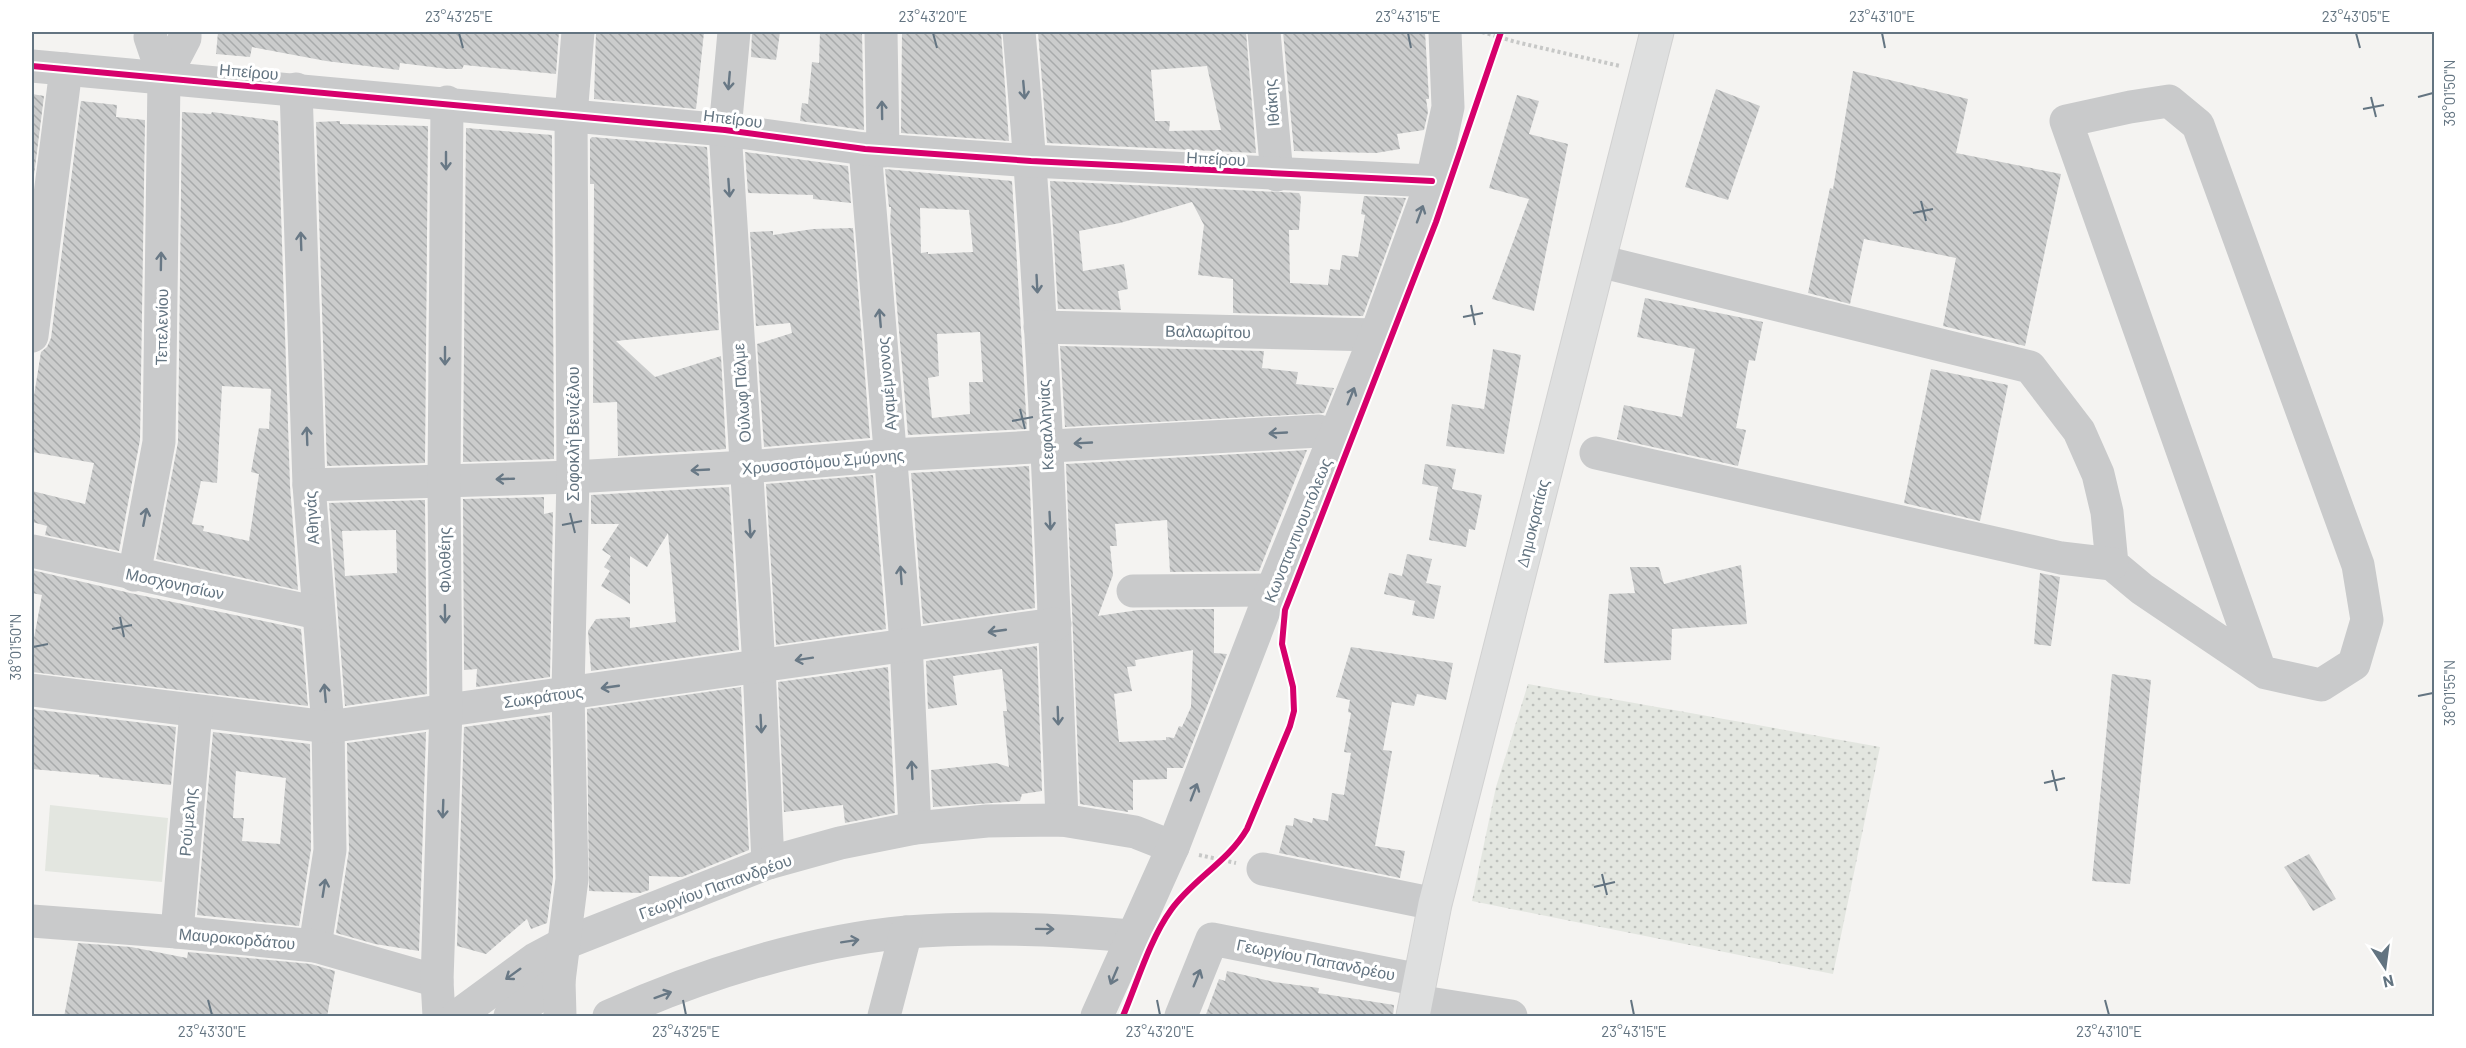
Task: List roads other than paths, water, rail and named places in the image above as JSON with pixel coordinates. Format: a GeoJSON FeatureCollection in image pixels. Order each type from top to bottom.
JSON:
{"type":"FeatureCollection","features":[{"type":"Feature","properties":{"kind":"main road","name":"Δημοκρατίας"},"geometry":{"type":"LineString","coordinates":[[1416,999],[1435,904],[1657,32]]}},
{"type":"Feature","properties":{"kind":"street"},"geometry":{"type":"LineString","coordinates":[[151,32],[150,37],[164,78]]}},
{"type":"Feature","properties":{"kind":"street"},"geometry":{"type":"LineString","coordinates":[[164,78],[185,38],[185,32]]}},
{"type":"Feature","properties":{"kind":"street","name":"Σοφοκλή Βενιζέλου"},"geometry":{"type":"LineString","coordinates":[[559,981],[572,879],[568,692],[573,477],[571,115],[578,32]]}},
{"type":"Feature","properties":{"kind":"street","name":"Ούλωφ Πάλμε"},"geometry":{"type":"LineString","coordinates":[[734,32],[725,130],[759,666],[768,863]]}},
{"type":"Feature","properties":{"kind":"street"},"geometry":{"type":"LineString","coordinates":[[865,149],[883,151],[881,32]]}},
{"type":"Feature","properties":{"kind":"street","name":"Κεφαλληνίας"},"geometry":{"type":"LineString","coordinates":[[1019,32],[1031,161],[1062,820]]}},
{"type":"Feature","properties":{"kind":"street","name":"Ιθάκης"},"geometry":{"type":"LineString","coordinates":[[1264,32],[1277,175]]}},
{"type":"Feature","properties":{"kind":"street","name":"Κωνσταντινουπόλεως"},"geometry":{"type":"LineString","coordinates":[[1097,1017],[1131,936],[1173,847],[1272,590],[1376,335],[1432,181],[1448,107],[1445,32]]}},
{"type":"Feature","properties":{"kind":"street","name":"Ηπείρου"},"geometry":{"type":"LineString","coordinates":[[32,66],[447,102],[725,130],[865,149],[1277,175],[1432,181]]}},
{"type":"Feature","properties":{"kind":"street"},"geometry":{"type":"LineString","coordinates":[[32,336],[66,69]]}},
{"type":"Feature","properties":{"kind":"street","name":"Τεπελενίου"},"geometry":{"type":"LineString","coordinates":[[134,575],[159,441],[164,78]]}},
{"type":"Feature","properties":{"kind":"street","name":"Αθηνάς"},"geometry":{"type":"LineString","coordinates":[[296,89],[309,485],[328,727],[330,850],[315,945]]}},
{"type":"Feature","properties":{"kind":"street"},"geometry":{"type":"LineString","coordinates":[[1596,453],[2061,558],[2112,564],[2142,589],[2259,668],[2266,672],[2320,685],[2354,664],[2367,620],[2354,554],[2198,124],[2169,101],[2066,121],[2259,668]]}},
{"type":"Feature","properties":{"kind":"street","name":"Φιλοθέης"},"geometry":{"type":"LineString","coordinates":[[439,1017],[437,981],[446,709],[444,482],[447,102]]}},
{"type":"Feature","properties":{"kind":"street","name":"Αγαμέμνονος"},"geometry":{"type":"LineString","coordinates":[[865,149],[906,643],[915,828]]}},
{"type":"Feature","properties":{"kind":"street"},"geometry":{"type":"LineString","coordinates":[[1599,261],[2030,367],[2048,387],[2079,431],[2098,474],[2107,513],[2112,564]]}},
{"type":"Feature","properties":{"kind":"street","name":"Βαλαωρίτου"},"geometry":{"type":"LineString","coordinates":[[1040,327],[1376,335]]}},
{"type":"Feature","properties":{"kind":"street","name":"Χρυσοστόμου Σμύρνης"},"geometry":{"type":"LineString","coordinates":[[309,485],[573,477],[746,467],[892,454],[1319,431],[1334,438]]}},
{"type":"Feature","properties":{"kind":"street","name":"Μοσχονησίων"},"geometry":{"type":"LineString","coordinates":[[32,551],[134,575],[318,613]]}},
{"type":"Feature","properties":{"kind":"street"},"geometry":{"type":"LineString","coordinates":[[1133,591],[1272,590]]}},
{"type":"Feature","properties":{"kind":"street","name":"Σωκράτους"},"geometry":{"type":"LineString","coordinates":[[32,690],[328,727],[906,643],[1054,624]]}},
{"type":"Feature","properties":{"kind":"street","name":"Ρούμελης"},"geometry":{"type":"LineString","coordinates":[[177,932],[196,711]]}},
{"type":"Feature","properties":{"kind":"street","name":"Γεωργίου Παπανδρέου"},"geometry":{"type":"LineString","coordinates":[[457,1017],[535,959],[563,944],[768,863],[840,843],[915,828],[987,821],[1062,820],[1135,832],[1173,847]]}},
{"type":"Feature","properties":{"kind":"street"},"geometry":{"type":"LineString","coordinates":[[1263,869],[1435,904]]}},
{"type":"Feature","properties":{"kind":"street","name":"Μαυροκορδάτου"},"geometry":{"type":"LineString","coordinates":[[32,921],[315,945],[437,981]]}},
{"type":"Feature","properties":{"kind":"street"},"geometry":{"type":"LineString","coordinates":[[609,1017],[720,974],[814,947],[906,932],[972,928],[1063,929],[1131,936]]}},
{"type":"Feature","properties":{"kind":"street"},"geometry":{"type":"LineString","coordinates":[[884,1017],[906,932]]}},
{"type":"Feature","properties":{"kind":"street","name":"Γεωργίου Παπανδρέου"},"geometry":{"type":"LineString","coordinates":[[1181,1017],[1212,939],[1416,999],[1510,1017]]}},
{"type":"Feature","properties":{"kind":"street"},"geometry":{"type":"LineString","coordinates":[[510,1017],[559,981]]}},
{"type":"Feature","properties":{"kind":"street"},"geometry":{"type":"LineString","coordinates":[[559,981],[560,1017]]}}]}
